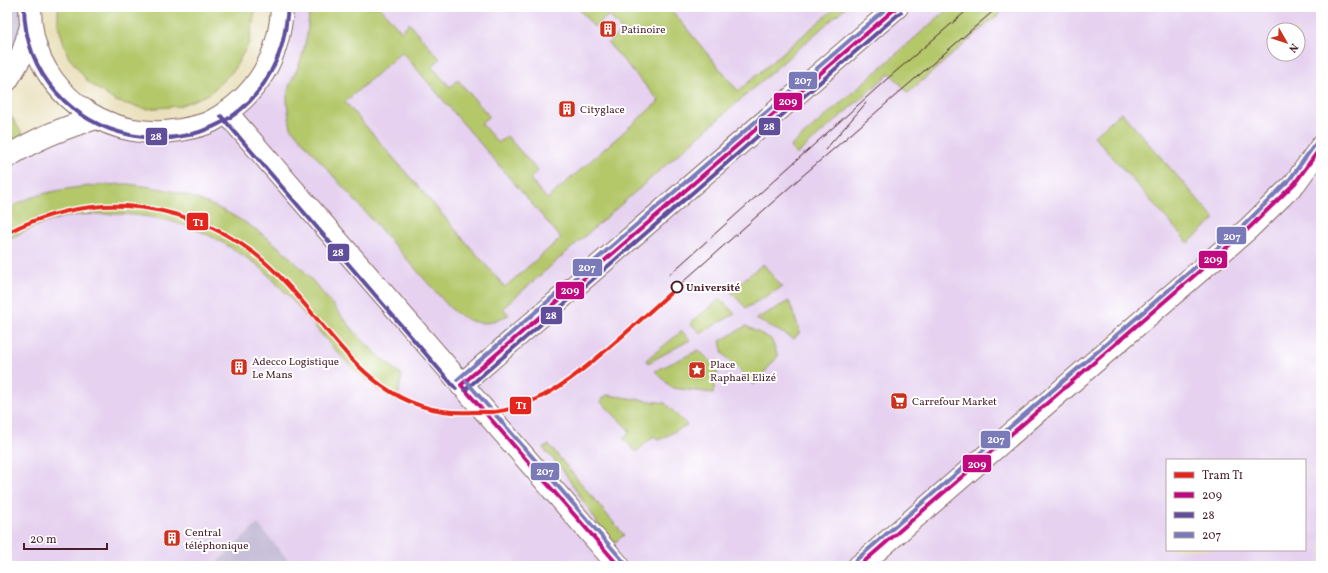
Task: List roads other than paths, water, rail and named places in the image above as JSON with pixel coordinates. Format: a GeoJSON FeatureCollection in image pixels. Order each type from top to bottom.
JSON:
{"type":"FeatureCollection","features":[{"type":"Feature","properties":{"kind":"street"},"geometry":{"type":"LineString","coordinates":[[30,16],[38,50],[49,74],[70,99],[97,118],[117,126],[135,131],[168,132],[201,125],[212,121],[239,102],[253,88],[264,73],[277,45],[282,23],[282,7]]}},
{"type":"Feature","properties":{"kind":"street"},"geometry":{"type":"LineString","coordinates":[[461,385],[897,7]]}},
{"type":"Feature","properties":{"kind":"street"},"geometry":{"type":"LineString","coordinates":[[7,80],[22,55],[30,16]]}},
{"type":"Feature","properties":{"kind":"street"},"geometry":{"type":"LineString","coordinates":[[226,112],[618,566]]}},
{"type":"Feature","properties":{"kind":"street"},"geometry":{"type":"LineString","coordinates":[[7,157],[36,140],[75,124],[97,118]]}},
{"type":"Feature","properties":{"kind":"street"},"geometry":{"type":"LineString","coordinates":[[859,566],[1248,229],[1295,183],[1321,147]]}},
{"type":"Feature","properties":{"kind":"tram line"},"geometry":{"type":"LineString","coordinates":[[669,275],[887,79],[971,7]]}},
{"type":"Feature","properties":{"kind":"tram line"},"geometry":{"type":"LineString","coordinates":[[677,287],[800,178],[998,7]]}},
{"type":"Feature","properties":{"kind":"tram line"},"geometry":{"type":"LineString","coordinates":[[825,150],[866,103]]}},
{"type":"Feature","properties":{"kind":"tram line","name":"T1"},"geometry":{"type":"LineString","coordinates":[[7,233],[35,220],[65,212],[95,207],[126,206],[143,208],[193,220],[225,234],[254,253],[280,277],[350,357],[374,380],[402,398],[435,410],[473,412],[502,411],[539,398],[582,370],[677,287]]}},
{"type":"Feature","properties":{"kind":"place","name":"Patinoire"},"geometry":{"type":"Point","coordinates":[608,29]}},
{"type":"Feature","properties":{"kind":"place","name":"Cityglace"},"geometry":{"type":"Point","coordinates":[567,109]}},
{"type":"Feature","properties":{"kind":"place","name":"Université"},"geometry":{"type":"Point","coordinates":[677,287]}},
{"type":"Feature","properties":{"kind":"place","name":"Adecco Logistique Le Mans"},"geometry":{"type":"Point","coordinates":[239,367]}},
{"type":"Feature","properties":{"kind":"place","name":"Place Raphaël Elizé"},"geometry":{"type":"Point","coordinates":[697,370]}},
{"type":"Feature","properties":{"kind":"place","name":"Carrefour Market"},"geometry":{"type":"Point","coordinates":[899,401]}},
{"type":"Feature","properties":{"kind":"place","name":"Central téléphonique"},"geometry":{"type":"Point","coordinates":[172,538]}}]}
